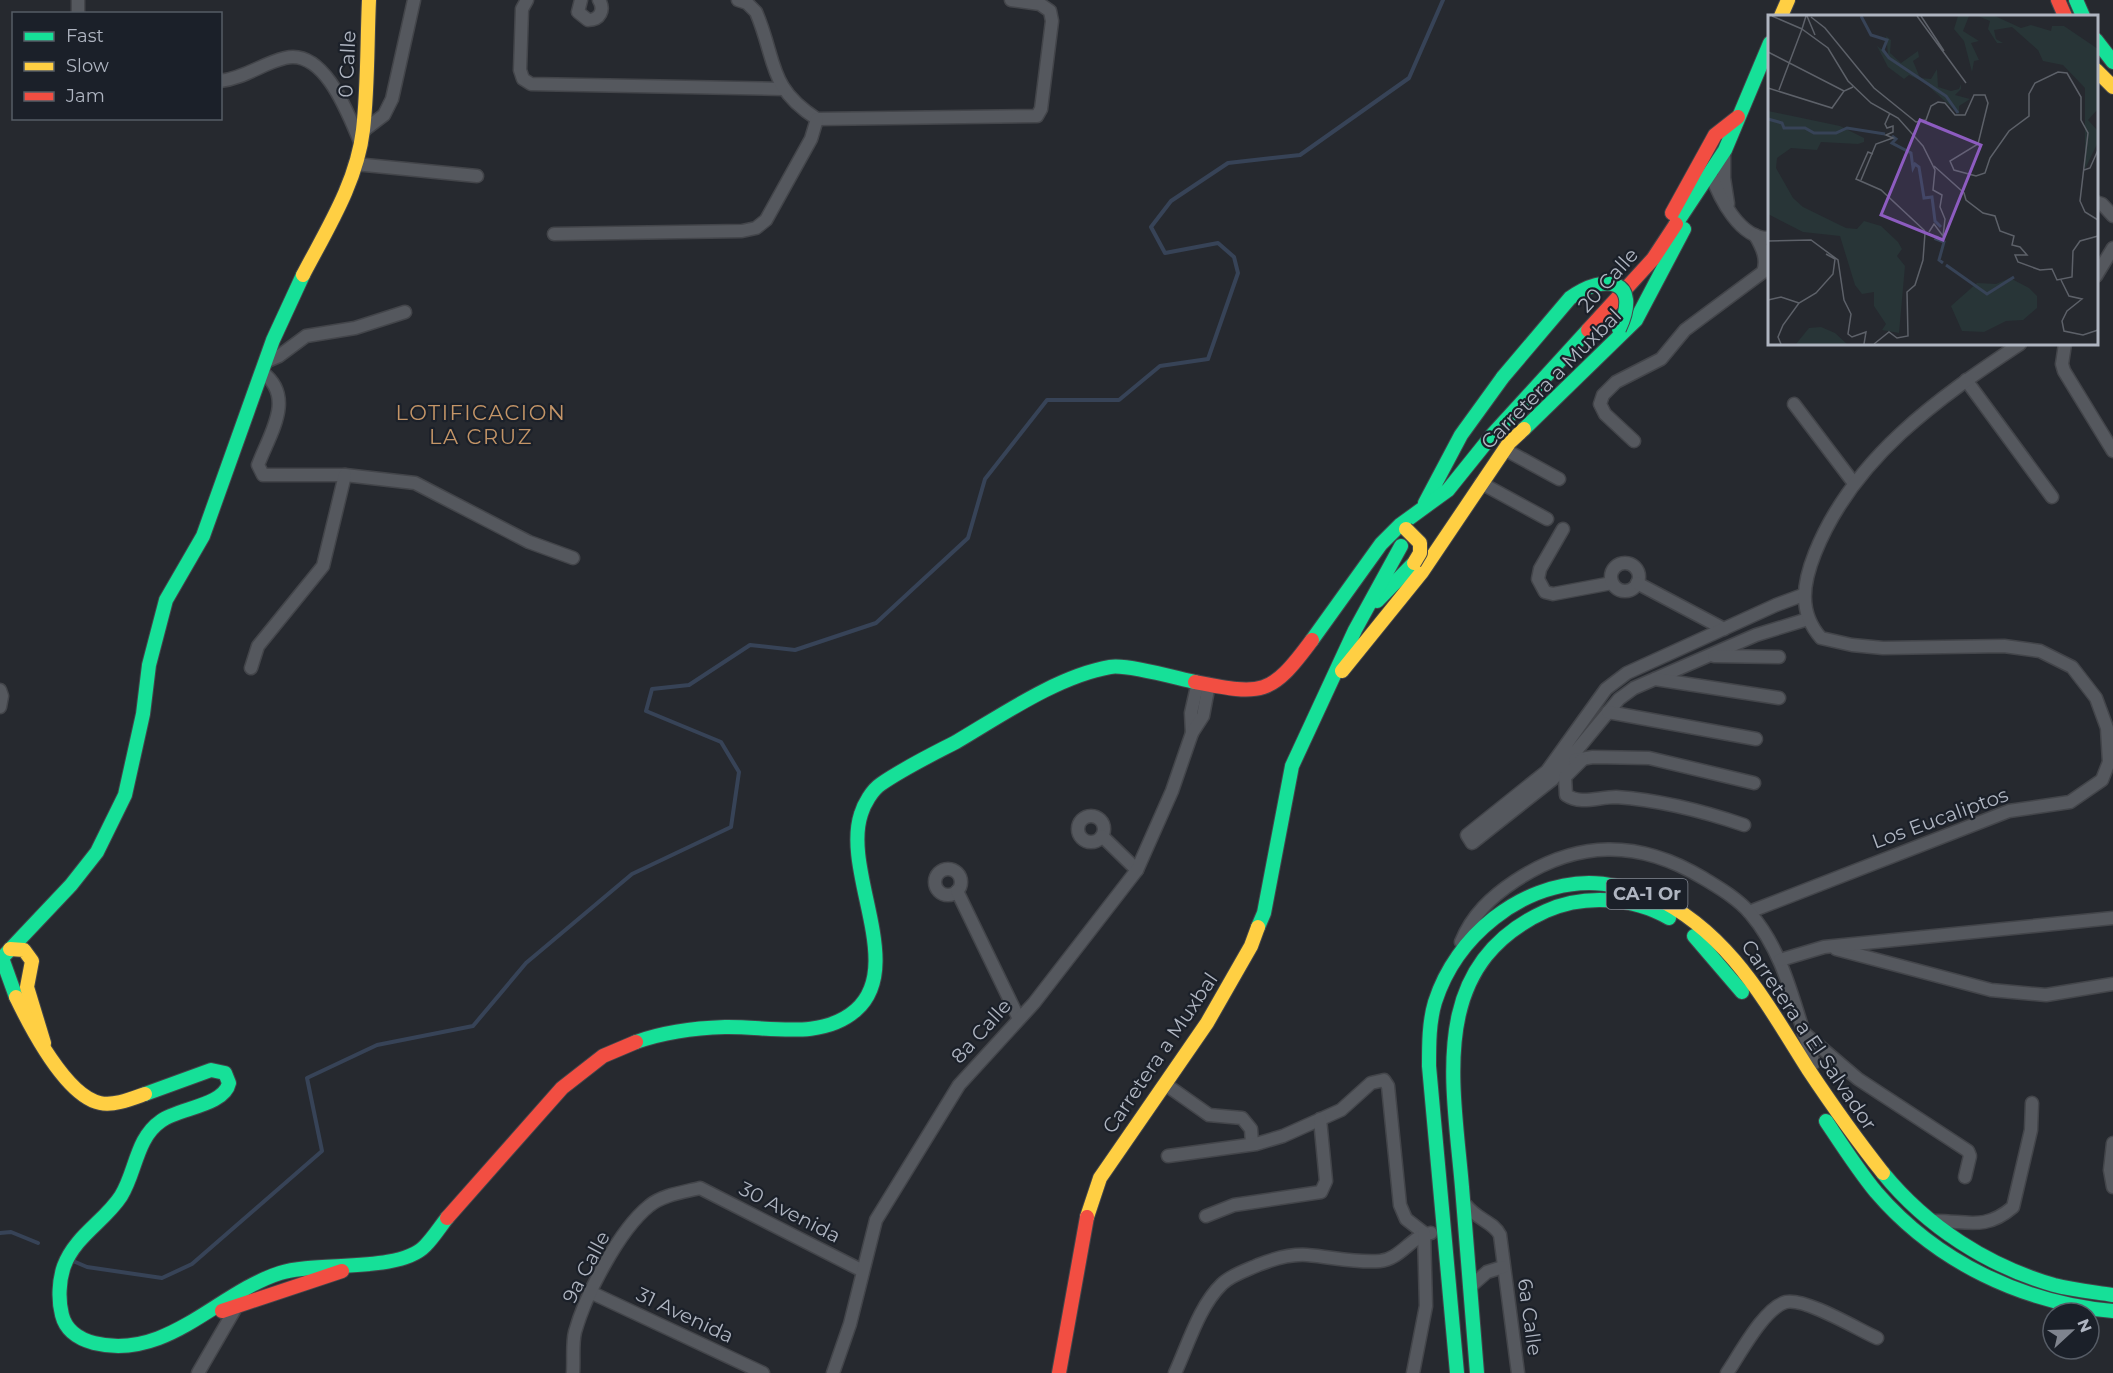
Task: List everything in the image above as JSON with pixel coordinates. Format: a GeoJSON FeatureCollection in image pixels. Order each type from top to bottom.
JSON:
{"type":"FeatureCollection","features":[{"type":"Feature","properties":{"kind":"main road","name":"0 Calle"},"geometry":{"type":"LineString","coordinates":[[49,908],[97,852],[125,795],[139,734],[149,665],[166,600],[211,517],[263,367],[298,283],[340,205],[355,164],[362,138],[369,0]]}},
{"type":"Feature","properties":{"kind":"main road"},"geometry":{"type":"LineString","coordinates":[[2058,0],[2065,15]]}},
{"type":"Feature","properties":{"kind":"main road"},"geometry":{"type":"LineString","coordinates":[[2076,0],[2083,15]]}},
{"type":"Feature","properties":{"kind":"main road"},"geometry":{"type":"LineString","coordinates":[[2098,41],[2113,62]]}},
{"type":"Feature","properties":{"kind":"main road","name":"20 Calle"},"geometry":{"type":"LineString","coordinates":[[351,1267],[404,1257],[424,1248],[550,1101],[603,1056],[641,1040],[683,1031],[727,1027],[819,1029],[839,1022],[859,1008],[872,984],[875,958],[869,915],[859,876],[857,848],[859,818],[865,804],[879,785],[1018,706],[1087,673],[1113,666],[1243,691],[1262,689],[1277,681],[1295,664],[1371,556],[1423,506],[1448,490],[1493,435],[1653,259],[1725,150],[1768,48]]}},
{"type":"Feature","properties":{"kind":"main road"},"geometry":{"type":"LineString","coordinates":[[2098,71],[2113,87]]}},
{"type":"Feature","properties":{"kind":"main road"},"geometry":{"type":"LineString","coordinates":[[1466,456],[1488,426],[1576,336],[1639,263],[1661,234],[1715,135],[1738,117]]}},
{"type":"Feature","properties":{"kind":"main road","name":"Carretera a Muxbal"},"geometry":{"type":"LineString","coordinates":[[1326,690],[1422,572],[1506,446],[1636,320],[1685,227],[1695,198]]}},
{"type":"Feature","properties":{"kind":"main road"},"geometry":{"type":"LineString","coordinates":[[1423,506],[1461,435],[1503,377],[1580,289],[1600,280],[1614,282],[1628,296],[1630,305],[1619,329],[1525,415],[1506,446]]}},
{"type":"Feature","properties":{"kind":"main road"},"geometry":{"type":"LineString","coordinates":[[1362,617],[1414,563],[1420,553],[1420,543],[1403,527]]}},
{"type":"Feature","properties":{"kind":"main road","name":"Carretera a Muxbal"},"geometry":{"type":"LineString","coordinates":[[1059,1373],[1086,1220],[1100,1178],[1207,1023],[1251,946],[1264,913],[1292,766],[1362,617],[1398,552]]}},
{"type":"Feature","properties":{"kind":"main road","name":"Carretera a El Salvador"},"geometry":{"type":"LineString","coordinates":[[1457,1373],[1441,1232],[1428,1059],[1435,1003],[1459,955],[1477,934],[1507,907],[1529,895],[1556,887],[1608,884],[1665,901],[1686,913],[1722,943],[1761,994],[1827,1098],[1887,1179],[1905,1199],[1954,1238],[2015,1272],[2060,1287],[2113,1294]]}},
{"type":"Feature","properties":{"kind":"main road","name":"Carretera a El Salvador"},"geometry":{"type":"LineString","coordinates":[[1478,1373],[1461,1198],[1451,1059],[1457,1011],[1464,992],[1480,964],[1496,945],[1531,916],[1564,904],[1607,899],[1662,914],[1702,942],[1734,979],[1860,1173],[1885,1202],[1912,1226],[1955,1260],[2009,1289],[2057,1305],[2113,1311]]}},
{"type":"Feature","properties":{"kind":"main road"},"geometry":{"type":"LineString","coordinates":[[49,908],[5,952],[3,968],[29,1027],[78,1091],[104,1104],[123,1100],[204,1072],[216,1070],[228,1077],[228,1088],[219,1097],[167,1117],[155,1125],[147,1137],[122,1197],[75,1244],[67,1256],[61,1281],[61,1310],[65,1324],[73,1335],[84,1341],[100,1344],[141,1342],[168,1335],[256,1282],[289,1270],[327,1265],[351,1267]]}},
{"type":"Feature","properties":{"kind":"main road"},"geometry":{"type":"LineString","coordinates":[[29,955],[49,908]]}},
{"type":"Feature","properties":{"kind":"main road"},"geometry":{"type":"LineString","coordinates":[[10,949],[24,950],[32,961],[27,987],[40,1021],[44,1045]]}},
{"type":"Feature","properties":{"kind":"main road"},"geometry":{"type":"LineString","coordinates":[[3,968],[16,979],[29,973]]}},
{"type":"Feature","properties":{"kind":"main road"},"geometry":{"type":"LineString","coordinates":[[205,1314],[351,1267]]}},
{"type":"Feature","properties":{"kind":"main road"},"geometry":{"type":"LineString","coordinates":[[289,1270],[294,1278],[292,1287]]}},
{"type":"Feature","properties":{"kind":"main road"},"geometry":{"type":"LineString","coordinates":[[256,1282],[266,1295]]}},
{"type":"Feature","properties":{"kind":"main road"},"geometry":{"type":"LineString","coordinates":[[238,1304],[241,1296],[256,1282]]}},
{"type":"Feature","properties":{"kind":"street"},"geometry":{"type":"LineString","coordinates":[[222,80],[253,72],[286,57],[302,56],[318,66],[362,138],[384,115],[392,99],[414,0]]}},
{"type":"Feature","properties":{"kind":"street"},"geometry":{"type":"LineString","coordinates":[[527,0],[522,9],[520,70],[522,79],[531,84],[783,89]]}},
{"type":"Feature","properties":{"kind":"street"},"geometry":{"type":"LineString","coordinates":[[581,0],[578,12],[588,20],[597,18],[601,14],[602,7],[599,0]]}},
{"type":"Feature","properties":{"kind":"street"},"geometry":{"type":"LineString","coordinates":[[738,0],[747,3],[756,12],[783,89],[796,105],[817,119],[1037,116],[1041,109],[1052,21],[1050,11],[1040,4],[1011,0]]}},
{"type":"Feature","properties":{"kind":"street"},"geometry":{"type":"LineString","coordinates":[[554,234],[742,231],[756,228],[766,220],[811,139],[817,119]]}},
{"type":"Feature","properties":{"kind":"street"},"geometry":{"type":"LineString","coordinates":[[1725,150],[1724,177],[1728,208]]}},
{"type":"Feature","properties":{"kind":"street"},"geometry":{"type":"LineString","coordinates":[[355,164],[477,176]]}},
{"type":"Feature","properties":{"kind":"street"},"geometry":{"type":"LineString","coordinates":[[1711,174],[1739,224],[1755,235],[1768,238]]}},
{"type":"Feature","properties":{"kind":"street"},"geometry":{"type":"LineString","coordinates":[[2098,202],[2113,216]]}},
{"type":"Feature","properties":{"kind":"street"},"geometry":{"type":"LineString","coordinates":[[1634,441],[1605,414],[1600,404],[1603,395],[1616,382],[1661,359],[1684,330],[1763,272],[1766,265],[1762,247],[1755,235]]}},
{"type":"Feature","properties":{"kind":"street"},"geometry":{"type":"LineString","coordinates":[[2098,274],[2113,248]]}},
{"type":"Feature","properties":{"kind":"street"},"geometry":{"type":"LineString","coordinates":[[405,312],[355,328],[306,336],[263,367],[276,385],[281,405],[271,436],[259,462],[260,472],[265,476],[345,475],[415,483],[529,542],[573,558]]}},
{"type":"Feature","properties":{"kind":"street"},"geometry":{"type":"LineString","coordinates":[[1754,783],[1649,758],[1617,757],[1576,760],[1472,843],[1467,835],[1546,771],[1589,723],[1608,712],[1634,688],[1756,635],[1808,619],[1803,595],[1809,568],[1821,539],[1853,482],[1883,449],[1966,380],[2018,345]]}},
{"type":"Feature","properties":{"kind":"street"},"geometry":{"type":"LineString","coordinates":[[2065,345],[2062,364],[2064,371],[2113,451]]}},
{"type":"Feature","properties":{"kind":"street"},"geometry":{"type":"LineString","coordinates":[[1966,380],[2052,497]]}},
{"type":"Feature","properties":{"kind":"street"},"geometry":{"type":"LineString","coordinates":[[1794,404],[1853,482]]}},
{"type":"Feature","properties":{"kind":"street"},"geometry":{"type":"LineString","coordinates":[[1506,446],[1559,479]]}},
{"type":"Feature","properties":{"kind":"street"},"geometry":{"type":"LineString","coordinates":[[251,668],[258,646],[323,567],[345,475]]}},
{"type":"Feature","properties":{"kind":"street"},"geometry":{"type":"LineString","coordinates":[[1481,483],[1547,519]]}},
{"type":"Feature","properties":{"kind":"street"},"geometry":{"type":"LineString","coordinates":[[1563,529],[1540,569],[1538,579],[1545,592],[1553,594],[1612,583],[1624,591],[1637,584]]}},
{"type":"Feature","properties":{"kind":"street"},"geometry":{"type":"LineString","coordinates":[[1612,583],[1613,569],[1626,563],[1636,569],[1637,584]]}},
{"type":"Feature","properties":{"kind":"street"},"geometry":{"type":"LineString","coordinates":[[1637,584],[1724,629]]}},
{"type":"Feature","properties":{"kind":"street"},"geometry":{"type":"LineString","coordinates":[[1744,825],[1698,810],[1615,797],[1574,800],[1566,795],[1565,777],[1576,760],[1589,723],[1606,689],[1627,673],[1803,595]]}},
{"type":"Feature","properties":{"kind":"street","name":"Los Eucaliptos"},"geometry":{"type":"LineString","coordinates":[[1749,912],[2008,811],[2070,802],[2102,780],[2109,762],[2110,727],[2096,698],[2072,666],[2040,651],[2004,646],[1852,645],[1821,638],[1808,619]]}},
{"type":"Feature","properties":{"kind":"street"},"geometry":{"type":"LineString","coordinates":[[1710,656],[1779,657]]}},
{"type":"Feature","properties":{"kind":"street"},"geometry":{"type":"LineString","coordinates":[[1654,679],[1779,698]]}},
{"type":"Feature","properties":{"kind":"street","name":"8a Calle"},"geometry":{"type":"LineString","coordinates":[[833,1373],[850,1324],[861,1270],[876,1220],[960,1085],[1018,1017],[1034,1003],[1137,870],[1172,791],[1192,733],[1203,716],[1203,683]]}},
{"type":"Feature","properties":{"kind":"street"},"geometry":{"type":"LineString","coordinates":[[1608,712],[1756,739]]}},
{"type":"Feature","properties":{"kind":"street"},"geometry":{"type":"LineString","coordinates":[[1102,836],[1137,870]]}},
{"type":"Feature","properties":{"kind":"street"},"geometry":{"type":"LineString","coordinates":[[1442,987],[1463,937],[1479,910],[1498,892],[1539,865],[1574,853],[1604,849],[1634,851],[1664,858],[1736,899],[1749,912],[1779,960],[1793,993],[1802,1032],[1827,1098]]}},
{"type":"Feature","properties":{"kind":"street"},"geometry":{"type":"LineString","coordinates":[[957,891],[1018,1017]]}},
{"type":"Feature","properties":{"kind":"street"},"geometry":{"type":"LineString","coordinates":[[1779,960],[1824,946],[2113,918]]}},
{"type":"Feature","properties":{"kind":"street"},"geometry":{"type":"LineString","coordinates":[[1824,946],[1991,990],[2046,995],[2113,984]]}},
{"type":"Feature","properties":{"kind":"street"},"geometry":{"type":"LineString","coordinates":[[1802,1032],[1858,1079],[1968,1151],[1970,1156],[1965,1177]]}},
{"type":"Feature","properties":{"kind":"street"},"geometry":{"type":"LineString","coordinates":[[1168,1156],[1252,1144],[1283,1136],[1341,1110],[1375,1081],[1386,1081],[1400,1205],[1406,1219],[1424,1233]]}},
{"type":"Feature","properties":{"kind":"street"},"geometry":{"type":"LineString","coordinates":[[1165,1084],[1209,1115],[1242,1118],[1251,1129],[1252,1144]]}},
{"type":"Feature","properties":{"kind":"street"},"geometry":{"type":"LineString","coordinates":[[1932,1221],[1950,1220],[1973,1225],[2003,1216],[2013,1207],[2031,1130],[2032,1103]]}},
{"type":"Feature","properties":{"kind":"street"},"geometry":{"type":"LineString","coordinates":[[1206,1216],[1234,1205],[1321,1192],[1326,1181],[1320,1119]]}},
{"type":"Feature","properties":{"kind":"street"},"geometry":{"type":"LineString","coordinates":[[2113,1143],[2110,1170],[2113,1187]]}},
{"type":"Feature","properties":{"kind":"street","name":"30 Avenida"},"geometry":{"type":"LineString","coordinates":[[700,1188],[861,1270]]}},
{"type":"Feature","properties":{"kind":"street","name":"9a Calle"},"geometry":{"type":"LineString","coordinates":[[573,1373],[574,1334],[590,1292],[613,1249],[649,1206],[673,1195],[700,1188]]}},
{"type":"Feature","properties":{"kind":"street","name":"6a Calle"},"geometry":{"type":"LineString","coordinates":[[1461,1198],[1478,1219],[1494,1226],[1498,1231],[1518,1373]]}},
{"type":"Feature","properties":{"kind":"street"},"geometry":{"type":"LineString","coordinates":[[1954,1238],[1962,1224]]}},
{"type":"Feature","properties":{"kind":"street"},"geometry":{"type":"LineString","coordinates":[[1175,1373],[1204,1308],[1222,1284],[1246,1270],[1272,1260],[1305,1255],[1355,1262],[1384,1261],[1405,1250],[1424,1233],[1441,1232]]}},
{"type":"Feature","properties":{"kind":"street"},"geometry":{"type":"LineString","coordinates":[[1413,1373],[1426,1306],[1424,1233]]}},
{"type":"Feature","properties":{"kind":"street","name":"6a Calle"},"geometry":{"type":"LineString","coordinates":[[1469,1288],[1487,1272],[1503,1267]]}},
{"type":"Feature","properties":{"kind":"street","name":"31 Avenida"},"geometry":{"type":"LineString","coordinates":[[590,1292],[763,1373]]}},
{"type":"Feature","properties":{"kind":"street"},"geometry":{"type":"LineString","coordinates":[[1727,1373],[1763,1319],[1785,1302],[1800,1302],[1877,1338]]}},
{"type":"Feature","properties":{"kind":"street"},"geometry":{"type":"LineString","coordinates":[[198,1373],[238,1304]]}},
{"type":"Feature","properties":{"kind":"street"},"geometry":{"type":"LineString","coordinates":[[1182,1373],[1183,1355]]}},
{"type":"Feature","properties":{"kind":"waterway"},"geometry":{"type":"LineString","coordinates":[[73,1261],[87,1267],[162,1278],[192,1264],[322,1151],[307,1078],[377,1045],[473,1026],[526,963],[632,874],[731,827],[739,772],[721,742],[646,711],[652,689],[689,685],[750,645],[795,650],[876,623],[968,538],[985,479],[1047,400],[1119,400],[1160,366],[1208,359],[1238,273],[1234,257],[1218,243],[1165,253],[1151,227],[1171,201],[1228,163],[1300,155],[1409,78],[1443,0]]}},
{"type":"Feature","properties":{"kind":"waterway"},"geometry":{"type":"LineString","coordinates":[[0,1233],[11,1232],[38,1243]]}},
{"type":"Feature","properties":{"kind":"traffic: fast"},"geometry":{"type":"LineString","coordinates":[[2076,0],[2083,15]]}},
{"type":"Feature","properties":{"kind":"traffic: fast"},"geometry":{"type":"LineString","coordinates":[[2098,43],[2113,62]]}},
{"type":"Feature","properties":{"kind":"traffic: fast"},"geometry":{"type":"LineString","coordinates":[[1676,224],[1725,150],[1768,48]]}},
{"type":"Feature","properties":{"kind":"traffic: fast"},"geometry":{"type":"LineString","coordinates":[[1524,429],[1636,320],[1684,229]]}},
{"type":"Feature","properties":{"kind":"traffic: fast"},"geometry":{"type":"LineString","coordinates":[[16,997],[2,958],[71,885],[97,852],[125,795],[143,714],[149,665],[166,600],[203,536],[273,340],[303,275]]}},
{"type":"Feature","properties":{"kind":"traffic: fast"},"geometry":{"type":"LineString","coordinates":[[1503,377],[1570,298],[1583,290],[1607,283],[1617,285],[1623,291],[1626,300],[1625,313],[1619,329]]}},
{"type":"Feature","properties":{"kind":"traffic: fast"},"geometry":{"type":"LineString","coordinates":[[1312,640],[1381,544],[1400,525],[1448,490],[1493,434],[1588,330]]}},
{"type":"Feature","properties":{"kind":"traffic: fast"},"geometry":{"type":"LineString","coordinates":[[1425,503],[1461,435],[1503,377]]}},
{"type":"Feature","properties":{"kind":"traffic: fast"},"geometry":{"type":"LineString","coordinates":[[1258,927],[1264,913],[1292,766],[1355,630],[1401,546]]}},
{"type":"Feature","properties":{"kind":"traffic: fast"},"geometry":{"type":"LineString","coordinates":[[1377,601],[1414,563]]}},
{"type":"Feature","properties":{"kind":"traffic: fast"},"geometry":{"type":"LineString","coordinates":[[636,1042],[691,1030],[725,1027],[811,1029],[842,1020],[856,1010],[870,991],[875,969],[875,944],[859,862],[857,837],[862,810],[878,787],[1031,698],[1090,672],[1118,667],[1195,682]]}},
{"type":"Feature","properties":{"kind":"traffic: fast"},"geometry":{"type":"LineString","coordinates":[[1457,1373],[1429,1066],[1429,1041],[1435,1002],[1458,956],[1494,918],[1515,904],[1539,893],[1563,886],[1589,883],[1621,887],[1652,896]]}},
{"type":"Feature","properties":{"kind":"traffic: fast"},"geometry":{"type":"LineString","coordinates":[[1477,1373],[1453,1068],[1456,1030],[1465,994],[1481,962],[1508,934],[1546,911],[1576,902],[1608,900],[1640,906],[1669,918]]}},
{"type":"Feature","properties":{"kind":"traffic: fast"},"geometry":{"type":"LineString","coordinates":[[1694,936],[1742,992]]}},
{"type":"Feature","properties":{"kind":"traffic: fast"},"geometry":{"type":"LineString","coordinates":[[145,1094],[211,1070],[225,1073],[229,1083],[219,1097],[169,1117],[153,1128],[141,1146],[121,1196],[69,1255],[61,1277],[61,1309],[67,1326],[83,1339],[94,1343],[120,1346],[145,1342],[168,1334],[257,1282],[280,1273],[397,1260],[425,1246],[447,1218]]}},
{"type":"Feature","properties":{"kind":"traffic: fast"},"geometry":{"type":"LineString","coordinates":[[1826,1121],[1876,1192],[1900,1217],[1954,1258],[1983,1275],[2046,1299],[2113,1311]]}},
{"type":"Feature","properties":{"kind":"traffic: fast"},"geometry":{"type":"LineString","coordinates":[[1883,1173],[1919,1211],[1960,1242],[1982,1255],[2006,1267],[2054,1285],[2113,1295]]}},
{"type":"Feature","properties":{"kind":"traffic: slow"},"geometry":{"type":"LineString","coordinates":[[303,275],[340,205],[360,149],[366,98],[369,0]]}},
{"type":"Feature","properties":{"kind":"traffic: slow"},"geometry":{"type":"LineString","coordinates":[[1781,15],[1788,0]]}},
{"type":"Feature","properties":{"kind":"traffic: slow"},"geometry":{"type":"LineString","coordinates":[[2098,72],[2113,87]]}},
{"type":"Feature","properties":{"kind":"traffic: slow"},"geometry":{"type":"LineString","coordinates":[[1342,671],[1422,572],[1509,443],[1524,429]]}},
{"type":"Feature","properties":{"kind":"traffic: slow"},"geometry":{"type":"LineString","coordinates":[[1406,529],[1420,543],[1420,553],[1414,563]]}},
{"type":"Feature","properties":{"kind":"traffic: slow"},"geometry":{"type":"LineString","coordinates":[[1652,896],[1679,911],[1702,928],[1742,970],[1826,1096],[1883,1173]]}},
{"type":"Feature","properties":{"kind":"traffic: slow"},"geometry":{"type":"LineString","coordinates":[[1087,1217],[1100,1178],[1207,1023],[1251,946],[1258,927]]}},
{"type":"Feature","properties":{"kind":"traffic: slow"},"geometry":{"type":"LineString","coordinates":[[10,949],[24,950],[32,961],[27,987],[44,1043]]}},
{"type":"Feature","properties":{"kind":"traffic: slow"},"geometry":{"type":"LineString","coordinates":[[16,997],[30,1025],[62,1074],[87,1098],[111,1104],[145,1094]]}},
{"type":"Feature","properties":{"kind":"traffic: jam"},"geometry":{"type":"LineString","coordinates":[[2058,0],[2065,15]]}},
{"type":"Feature","properties":{"kind":"traffic: jam"},"geometry":{"type":"LineString","coordinates":[[1672,213],[1715,135],[1738,117]]}},
{"type":"Feature","properties":{"kind":"traffic: jam"},"geometry":{"type":"LineString","coordinates":[[1588,330],[1653,259],[1676,224]]}},
{"type":"Feature","properties":{"kind":"traffic: jam"},"geometry":{"type":"LineString","coordinates":[[1195,682],[1236,689],[1263,687],[1274,682],[1285,672],[1312,640]]}},
{"type":"Feature","properties":{"kind":"traffic: jam"},"geometry":{"type":"LineString","coordinates":[[447,1218],[562,1088],[603,1056],[636,1042]]}},
{"type":"Feature","properties":{"kind":"traffic: jam"},"geometry":{"type":"LineString","coordinates":[[1059,1373],[1087,1217]]}},
{"type":"Feature","properties":{"kind":"traffic: jam"},"geometry":{"type":"LineString","coordinates":[[222,1311],[342,1271]]}},
{"type":"Feature","properties":{"kind":"district","name":"LOTIFICACION LA CRUZ"},"geometry":{"type":"Point","coordinates":[481,425]}}]}
